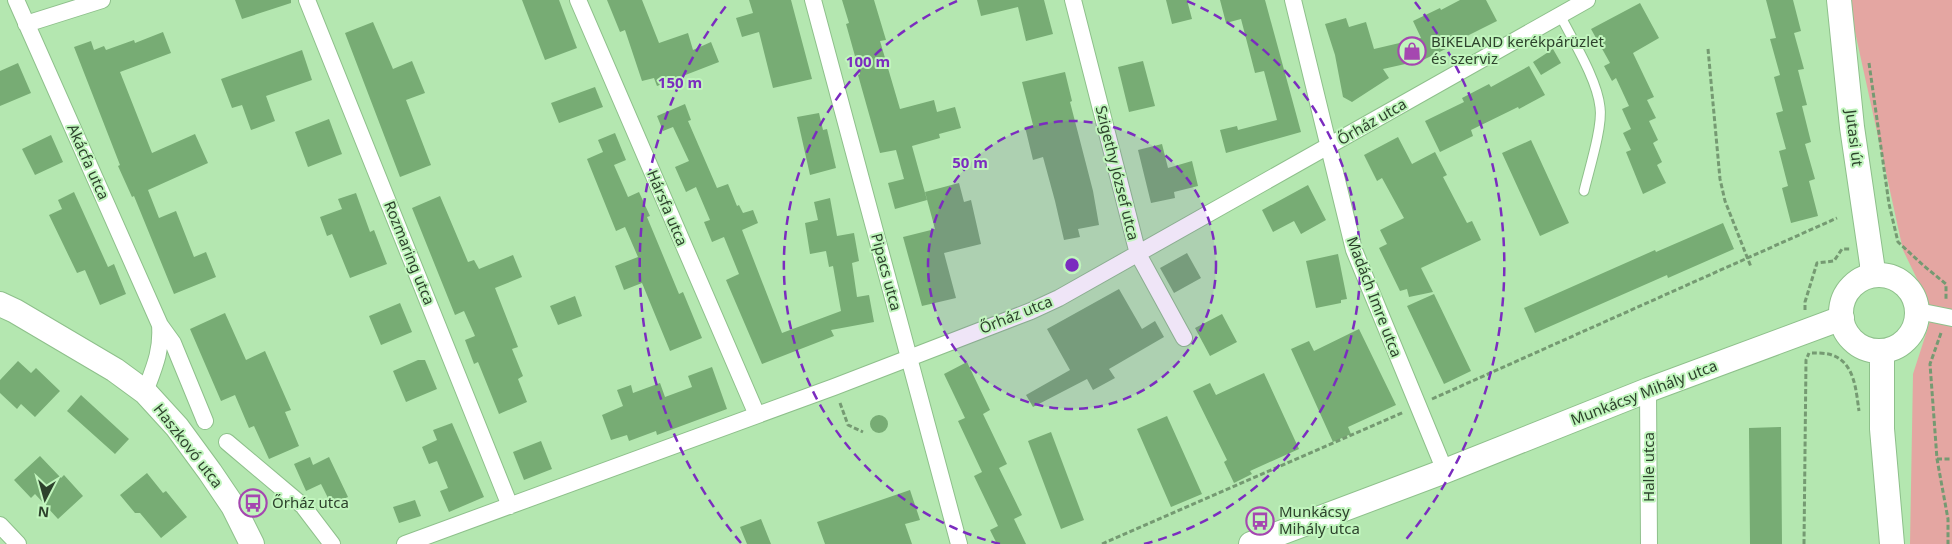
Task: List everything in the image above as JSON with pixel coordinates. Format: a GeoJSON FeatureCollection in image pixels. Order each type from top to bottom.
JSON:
{"type":"FeatureCollection","features":[{"type":"Feature","properties":{"kind":"street","name":"Akácfa utca"},"geometry":{"type":"LineString","coordinates":[[16,0],[160,325],[173,343],[205,420]]}},
{"type":"Feature","properties":{"kind":"street"},"geometry":{"type":"LineString","coordinates":[[26,24],[102,0]]}},
{"type":"Feature","properties":{"kind":"street","name":"Rozmaring utca"},"geometry":{"type":"LineString","coordinates":[[307,0],[510,506]]}},
{"type":"Feature","properties":{"kind":"street","name":"Hársfa utca"},"geometry":{"type":"LineString","coordinates":[[578,0],[757,416]]}},
{"type":"Feature","properties":{"kind":"street","name":"Pipacs utca"},"geometry":{"type":"LineString","coordinates":[[813,0],[959,544]]}},
{"type":"Feature","properties":{"kind":"street","name":"Szigethy József utca"},"geometry":{"type":"LineString","coordinates":[[1073,0],[1138,254],[1184,338]]}},
{"type":"Feature","properties":{"kind":"street","name":"Madách Imre utca"},"geometry":{"type":"LineString","coordinates":[[1293,0],[1354,250],[1445,471]]}},
{"type":"Feature","properties":{"kind":"street","name":"Őrház utca"},"geometry":{"type":"LineString","coordinates":[[405,544],[757,416],[1052,301],[1329,147],[1587,0]]}},
{"type":"Feature","properties":{"kind":"street","name":"Jutasi út"},"geometry":{"type":"LineString","coordinates":[[1839,0],[1852,127],[1870,247],[1872,275]]}},
{"type":"Feature","properties":{"kind":"street"},"geometry":{"type":"LineString","coordinates":[[1872,275],[1893,277],[1903,282],[1913,295],[1918,311],[1916,326],[1908,338],[1896,348],[1882,351],[1860,346],[1851,339],[1845,329],[1842,318],[1843,301],[1852,286],[1861,279],[1872,275]]}},
{"type":"Feature","properties":{"kind":"street","name":"Haszkovó utca"},"geometry":{"type":"LineString","coordinates":[[0,304],[115,370],[145,392],[177,427],[210,472],[233,506],[252,544]]}},
{"type":"Feature","properties":{"kind":"street"},"geometry":{"type":"LineString","coordinates":[[1918,311],[1949,318]]}},
{"type":"Feature","properties":{"kind":"street","name":"Munkácsy Mihály utca"},"geometry":{"type":"LineString","coordinates":[[1251,544],[1445,471],[1648,390],[1806,343],[1842,318]]}},
{"type":"Feature","properties":{"kind":"street","name":"Akácfa utca"},"geometry":{"type":"LineString","coordinates":[[145,392],[158,357],[161,343],[160,325]]}},
{"type":"Feature","properties":{"kind":"street"},"geometry":{"type":"LineString","coordinates":[[1882,351],[1882,429],[1892,544]]}},
{"type":"Feature","properties":{"kind":"street","name":"Halle utca"},"geometry":{"type":"LineString","coordinates":[[1648,390],[1649,544]]}},
{"type":"Feature","properties":{"kind":"street"},"geometry":{"type":"LineString","coordinates":[[227,442],[303,506],[332,544]]}},
{"type":"Feature","properties":{"kind":"street"},"geometry":{"type":"LineString","coordinates":[[0,525],[18,544]]}},
{"type":"Feature","properties":{"kind":"lane"},"geometry":{"type":"LineString","coordinates":[[1560,15],[1596,89],[1601,109],[1584,191]]}},
{"type":"Feature","properties":{"kind":"path"},"geometry":{"type":"LineString","coordinates":[[1708,48],[1720,178],[1725,201],[1752,267]]}},
{"type":"Feature","properties":{"kind":"path"},"geometry":{"type":"LineString","coordinates":[[1868,56],[1889,204],[1898,242],[1946,284],[1949,318],[1930,364],[1937,459],[1950,519],[1948,544]]}},
{"type":"Feature","properties":{"kind":"path"},"geometry":{"type":"LineString","coordinates":[[1102,544],[1418,406],[1837,218]]}},
{"type":"Feature","properties":{"kind":"path"},"geometry":{"type":"LineString","coordinates":[[1804,544],[1805,302],[1817,263],[1834,261],[1842,249],[1898,242]]}},
{"type":"Feature","properties":{"kind":"path"},"geometry":{"type":"LineString","coordinates":[[1806,343],[1840,359],[1849,368],[1856,388],[1860,417]]}},
{"type":"Feature","properties":{"kind":"path"},"geometry":{"type":"LineString","coordinates":[[834,387],[848,425],[863,432]]}},
{"type":"Feature","properties":{"kind":"path"},"geometry":{"type":"LineString","coordinates":[[1937,459],[1952,459]]}},
{"type":"Feature","properties":{"kind":"shaded area"},"geometry":{"type":"Polygon","coordinates":[[[1848,0],[1952,0],[1952,544],[1910,544],[1913,374],[1933,312],[1903,250],[1848,0]]]}},
{"type":"Feature","properties":{"kind":"building"},"geometry":{"type":"Polygon","coordinates":[[[235,0],[291,0],[291,3],[242,19],[235,0]]]}},
{"type":"Feature","properties":{"kind":"building"},"geometry":{"type":"Polygon","coordinates":[[[522,0],[559,0],[577,48],[545,60],[522,0]]]}},
{"type":"Feature","properties":{"kind":"building"},"geometry":{"type":"Polygon","coordinates":[[[607,0],[642,0],[659,43],[688,33],[693,50],[711,42],[719,62],[657,86],[654,78],[642,81],[625,30],[620,32],[607,0]]]}},
{"type":"Feature","properties":{"kind":"building"},"geometry":{"type":"Polygon","coordinates":[[[749,0],[791,0],[812,79],[773,88],[759,32],[742,37],[736,18],[753,13],[749,0]]]}},
{"type":"Feature","properties":{"kind":"building"},"geometry":{"type":"Polygon","coordinates":[[[842,0],[874,0],[886,40],[880,41],[900,109],[934,100],[937,112],[955,107],[961,128],[939,134],[940,138],[912,146],[927,200],[895,209],[888,183],[904,179],[896,150],[880,153],[858,75],[860,74],[846,24],[849,23],[842,0]]]}},
{"type":"Feature","properties":{"kind":"building"},"geometry":{"type":"Polygon","coordinates":[[[977,0],[1044,0],[1053,34],[1026,41],[1018,7],[981,16],[977,0]]]}},
{"type":"Feature","properties":{"kind":"building"},"geometry":{"type":"Polygon","coordinates":[[[1166,0],[1187,0],[1192,19],[1172,24],[1166,0]]]}},
{"type":"Feature","properties":{"kind":"building"},"geometry":{"type":"Polygon","coordinates":[[[1220,0],[1265,0],[1301,132],[1226,153],[1220,130],[1237,126],[1238,130],[1277,120],[1264,71],[1255,73],[1241,19],[1226,23],[1220,0]]]}},
{"type":"Feature","properties":{"kind":"building"},"geometry":{"type":"Polygon","coordinates":[[[1460,0],[1486,0],[1497,21],[1423,60],[1383,69],[1389,78],[1352,102],[1343,97],[1335,55],[1325,24],[1346,18],[1349,27],[1366,22],[1374,49],[1421,38],[1413,21],[1460,0]]]}},
{"type":"Feature","properties":{"kind":"building"},"geometry":{"type":"Polygon","coordinates":[[[1766,0],[1793,0],[1801,31],[1794,33],[1804,69],[1798,70],[1807,105],[1802,106],[1811,142],[1805,144],[1815,179],[1809,181],[1818,216],[1791,223],[1782,188],[1788,186],[1779,151],[1786,149],[1776,113],[1783,111],[1774,77],[1780,75],[1770,39],[1776,38],[1766,0]]]}},
{"type":"Feature","properties":{"kind":"building"},"geometry":{"type":"Polygon","coordinates":[[[1640,3],[1659,38],[1633,53],[1654,97],[1647,100],[1656,118],[1649,121],[1658,140],[1653,143],[1662,162],[1657,165],[1666,183],[1643,194],[1626,152],[1631,150],[1623,133],[1631,129],[1622,109],[1629,106],[1616,78],[1612,81],[1604,66],[1610,63],[1591,29],[1640,3]]]}},
{"type":"Feature","properties":{"kind":"building"},"geometry":{"type":"Polygon","coordinates":[[[373,22],[393,69],[412,61],[425,93],[406,100],[431,165],[400,177],[345,33],[373,22]]]}},
{"type":"Feature","properties":{"kind":"building"},"geometry":{"type":"Polygon","coordinates":[[[163,32],[171,53],[120,72],[152,153],[195,134],[208,163],[148,190],[159,218],[176,211],[194,257],[206,252],[216,277],[174,294],[134,196],[132,197],[118,166],[120,165],[74,47],[91,41],[94,50],[104,46],[106,50],[134,40],[135,43],[163,32]]]}},
{"type":"Feature","properties":{"kind":"building"},"geometry":{"type":"Polygon","coordinates":[[[1553,49],[1561,63],[1541,75],[1533,62],[1553,49]]]}},
{"type":"Feature","properties":{"kind":"building"},"geometry":{"type":"Polygon","coordinates":[[[302,50],[312,80],[266,96],[275,121],[251,130],[242,105],[232,108],[221,79],[302,50]]]}},
{"type":"Feature","properties":{"kind":"building"},"geometry":{"type":"Polygon","coordinates":[[[1143,61],[1155,106],[1129,112],[1118,67],[1143,61]]]}},
{"type":"Feature","properties":{"kind":"building"},"geometry":{"type":"Polygon","coordinates":[[[18,63],[31,93],[0,106],[0,71],[18,63]]]}},
{"type":"Feature","properties":{"kind":"building"},"geometry":{"type":"Polygon","coordinates":[[[1529,66],[1545,95],[1519,109],[1518,107],[1471,130],[1473,136],[1440,152],[1425,121],[1464,102],[1462,98],[1489,84],[1491,87],[1529,66]]]}},
{"type":"Feature","properties":{"kind":"building"},"geometry":{"type":"Polygon","coordinates":[[[1065,72],[1072,101],[1070,102],[1093,191],[1099,225],[1078,229],[1080,237],[1064,240],[1043,157],[1033,160],[1025,127],[1033,125],[1022,82],[1065,72]]]}},
{"type":"Feature","properties":{"kind":"building"},"geometry":{"type":"Polygon","coordinates":[[[595,87],[603,107],[559,123],[551,103],[595,87]]]}},
{"type":"Feature","properties":{"kind":"building"},"geometry":{"type":"Polygon","coordinates":[[[685,104],[691,120],[688,121],[717,188],[728,184],[737,206],[739,205],[743,213],[753,210],[758,223],[742,230],[782,333],[841,311],[833,266],[829,267],[826,251],[810,254],[805,223],[818,220],[814,202],[830,198],[837,236],[854,233],[859,261],[852,263],[857,297],[869,295],[874,322],[831,330],[834,336],[762,364],[726,280],[739,274],[724,237],[712,242],[704,222],[710,220],[696,187],[686,192],[675,167],[689,161],[673,127],[663,131],[657,116],[685,104]]]}},
{"type":"Feature","properties":{"kind":"building"},"geometry":{"type":"Polygon","coordinates":[[[819,113],[823,130],[827,129],[836,168],[810,175],[797,117],[819,113]]]}},
{"type":"Feature","properties":{"kind":"building"},"geometry":{"type":"Polygon","coordinates":[[[329,119],[342,154],[308,167],[295,132],[329,119]]]}},
{"type":"Feature","properties":{"kind":"building"},"geometry":{"type":"Polygon","coordinates":[[[615,133],[626,160],[614,165],[628,197],[639,192],[650,216],[647,217],[679,294],[683,292],[702,338],[670,351],[642,283],[624,290],[615,266],[638,257],[625,227],[616,231],[587,159],[603,152],[598,140],[615,133]]]}},
{"type":"Feature","properties":{"kind":"building"},"geometry":{"type":"Polygon","coordinates":[[[51,135],[63,162],[35,175],[22,149],[51,135]]]}},
{"type":"Feature","properties":{"kind":"building"},"geometry":{"type":"Polygon","coordinates":[[[1398,137],[1412,164],[1435,152],[1447,175],[1443,177],[1467,223],[1472,221],[1481,240],[1421,268],[1433,292],[1409,297],[1407,289],[1400,291],[1379,248],[1387,244],[1380,230],[1404,218],[1382,178],[1377,181],[1364,155],[1398,137]]]}},
{"type":"Feature","properties":{"kind":"building"},"geometry":{"type":"Polygon","coordinates":[[[1531,140],[1569,223],[1540,236],[1502,153],[1531,140]]]}},
{"type":"Feature","properties":{"kind":"building"},"geometry":{"type":"Polygon","coordinates":[[[1162,144],[1168,168],[1192,161],[1198,186],[1174,192],[1175,198],[1151,203],[1138,150],[1162,144]]]}},
{"type":"Feature","properties":{"kind":"building"},"geometry":{"type":"Polygon","coordinates":[[[959,183],[964,202],[971,200],[981,244],[944,253],[956,298],[922,306],[903,237],[935,229],[925,192],[959,183]]]}},
{"type":"Feature","properties":{"kind":"building"},"geometry":{"type":"Polygon","coordinates":[[[1308,185],[1326,220],[1301,234],[1294,221],[1273,232],[1262,210],[1308,185]]]}},
{"type":"Feature","properties":{"kind":"building"},"geometry":{"type":"Polygon","coordinates":[[[74,192],[108,267],[114,264],[126,294],[100,305],[85,270],[77,273],[49,215],[62,209],[58,200],[74,192]]]}},
{"type":"Feature","properties":{"kind":"building"},"geometry":{"type":"Polygon","coordinates":[[[356,193],[370,232],[374,230],[387,264],[350,278],[332,234],[327,236],[320,217],[342,209],[338,199],[356,193]]]}},
{"type":"Feature","properties":{"kind":"building"},"geometry":{"type":"Polygon","coordinates":[[[440,196],[468,262],[474,260],[479,269],[513,255],[522,277],[495,288],[518,347],[512,349],[523,376],[518,379],[527,402],[499,414],[478,362],[474,364],[465,340],[475,336],[464,311],[455,315],[412,208],[440,196]]]}},
{"type":"Feature","properties":{"kind":"building"},"geometry":{"type":"Polygon","coordinates":[[[1723,223],[1734,249],[1668,278],[1667,275],[1535,333],[1524,308],[1655,250],[1656,252],[1723,223]]]}},
{"type":"Feature","properties":{"kind":"building"},"geometry":{"type":"Polygon","coordinates":[[[1187,253],[1201,278],[1174,293],[1160,268],[1187,253]]]}},
{"type":"Feature","properties":{"kind":"building"},"geometry":{"type":"Polygon","coordinates":[[[1338,254],[1347,299],[1341,300],[1341,303],[1316,308],[1306,261],[1338,254]]]}},
{"type":"Feature","properties":{"kind":"building"},"geometry":{"type":"Polygon","coordinates":[[[1119,289],[1142,329],[1155,321],[1164,337],[1109,369],[1115,378],[1093,390],[1087,379],[1033,407],[1026,395],[1070,370],[1047,329],[1119,289]]]}},
{"type":"Feature","properties":{"kind":"building"},"geometry":{"type":"Polygon","coordinates":[[[1434,294],[1471,371],[1444,384],[1407,306],[1434,294]]]}},
{"type":"Feature","properties":{"kind":"building"},"geometry":{"type":"Polygon","coordinates":[[[575,296],[582,316],[558,325],[550,306],[575,296]]]}},
{"type":"Feature","properties":{"kind":"building"},"geometry":{"type":"Polygon","coordinates":[[[400,303],[412,332],[381,345],[369,316],[400,303]]]}},
{"type":"Feature","properties":{"kind":"building"},"geometry":{"type":"Polygon","coordinates":[[[225,313],[246,360],[265,351],[291,410],[285,412],[299,446],[269,459],[254,426],[249,428],[235,395],[221,401],[190,329],[225,313]]]}},
{"type":"Feature","properties":{"kind":"building"},"geometry":{"type":"Polygon","coordinates":[[[1222,314],[1237,342],[1210,356],[1195,328],[1222,314]]]}},
{"type":"Feature","properties":{"kind":"building"},"geometry":{"type":"Polygon","coordinates":[[[1359,329],[1396,405],[1348,427],[1351,434],[1333,442],[1291,349],[1309,341],[1314,351],[1359,329]]]}},
{"type":"Feature","properties":{"kind":"building"},"geometry":{"type":"Polygon","coordinates":[[[418,360],[425,360],[437,389],[406,402],[393,371],[418,360]]]}},
{"type":"Feature","properties":{"kind":"building"},"geometry":{"type":"Polygon","coordinates":[[[18,361],[31,373],[36,368],[60,391],[35,417],[21,404],[17,409],[0,393],[0,380],[18,361]]]}},
{"type":"Feature","properties":{"kind":"building"},"geometry":{"type":"Polygon","coordinates":[[[967,362],[990,410],[983,414],[1007,464],[999,468],[1022,515],[1014,519],[1026,544],[997,544],[990,530],[998,526],[974,476],[982,472],[958,421],[965,418],[944,374],[967,362]]]}},
{"type":"Feature","properties":{"kind":"building"},"geometry":{"type":"Polygon","coordinates":[[[712,367],[727,409],[657,435],[656,431],[629,441],[627,435],[611,440],[602,415],[623,406],[617,390],[631,385],[633,393],[660,383],[665,397],[692,387],[688,376],[712,367]]]}},
{"type":"Feature","properties":{"kind":"building"},"geometry":{"type":"Polygon","coordinates":[[[1264,373],[1299,449],[1250,471],[1252,474],[1234,483],[1224,462],[1227,460],[1193,391],[1210,383],[1216,395],[1264,373]]]}},
{"type":"Feature","properties":{"kind":"building"},"geometry":{"type":"Polygon","coordinates":[[[81,395],[129,439],[115,454],[67,411],[81,395]]]}},
{"type":"Feature","properties":{"kind":"building"},"geometry":{"type":"Polygon","coordinates":[[[879,415],[885,418],[888,424],[885,430],[879,433],[873,430],[870,424],[873,418],[879,415]]]}},
{"type":"Feature","properties":{"kind":"building"},"geometry":{"type":"Polygon","coordinates":[[[1167,416],[1202,494],[1171,507],[1137,429],[1167,416]]]}},
{"type":"Feature","properties":{"kind":"building"},"geometry":{"type":"Polygon","coordinates":[[[452,423],[484,497],[449,512],[440,491],[448,488],[437,461],[429,464],[422,447],[437,440],[433,430],[452,423]]]}},
{"type":"Feature","properties":{"kind":"building"},"geometry":{"type":"Polygon","coordinates":[[[1781,427],[1782,544],[1750,544],[1749,428],[1781,427]]]}},
{"type":"Feature","properties":{"kind":"building"},"geometry":{"type":"Polygon","coordinates":[[[1051,432],[1084,520],[1061,529],[1028,441],[1051,432]]]}},
{"type":"Feature","properties":{"kind":"building"},"geometry":{"type":"Polygon","coordinates":[[[541,441],[552,469],[524,480],[513,452],[541,441]]]}},
{"type":"Feature","properties":{"kind":"building"},"geometry":{"type":"Polygon","coordinates":[[[40,456],[61,478],[64,475],[83,496],[58,519],[35,494],[31,498],[14,480],[40,456]]]}},
{"type":"Feature","properties":{"kind":"building"},"geometry":{"type":"Polygon","coordinates":[[[310,457],[313,465],[329,457],[348,497],[331,504],[321,484],[306,491],[294,464],[310,457]]]}},
{"type":"Feature","properties":{"kind":"building"},"geometry":{"type":"Polygon","coordinates":[[[147,473],[163,493],[166,491],[187,517],[161,538],[140,513],[135,513],[120,495],[147,473]]]}},
{"type":"Feature","properties":{"kind":"building"},"geometry":{"type":"Polygon","coordinates":[[[910,490],[920,520],[905,524],[912,544],[825,544],[817,522],[910,490]]]}},
{"type":"Feature","properties":{"kind":"building"},"geometry":{"type":"Polygon","coordinates":[[[415,500],[421,516],[399,523],[393,507],[415,500]]]}},
{"type":"Feature","properties":{"kind":"building"},"geometry":{"type":"Polygon","coordinates":[[[761,519],[771,544],[747,544],[740,527],[761,519]]]}},
{"type":"Feature","properties":{"kind":"place","name":"BIKELAND kerékpárüzlet és szerviz"},"geometry":{"type":"Point","coordinates":[1412,51]}},
{"type":"Feature","properties":{"kind":"place","name":"Őrház utca"},"geometry":{"type":"Point","coordinates":[253,503]}},
{"type":"Feature","properties":{"kind":"place","name":"Munkácsy Mihály utca"},"geometry":{"type":"Point","coordinates":[1260,521]}}]}
